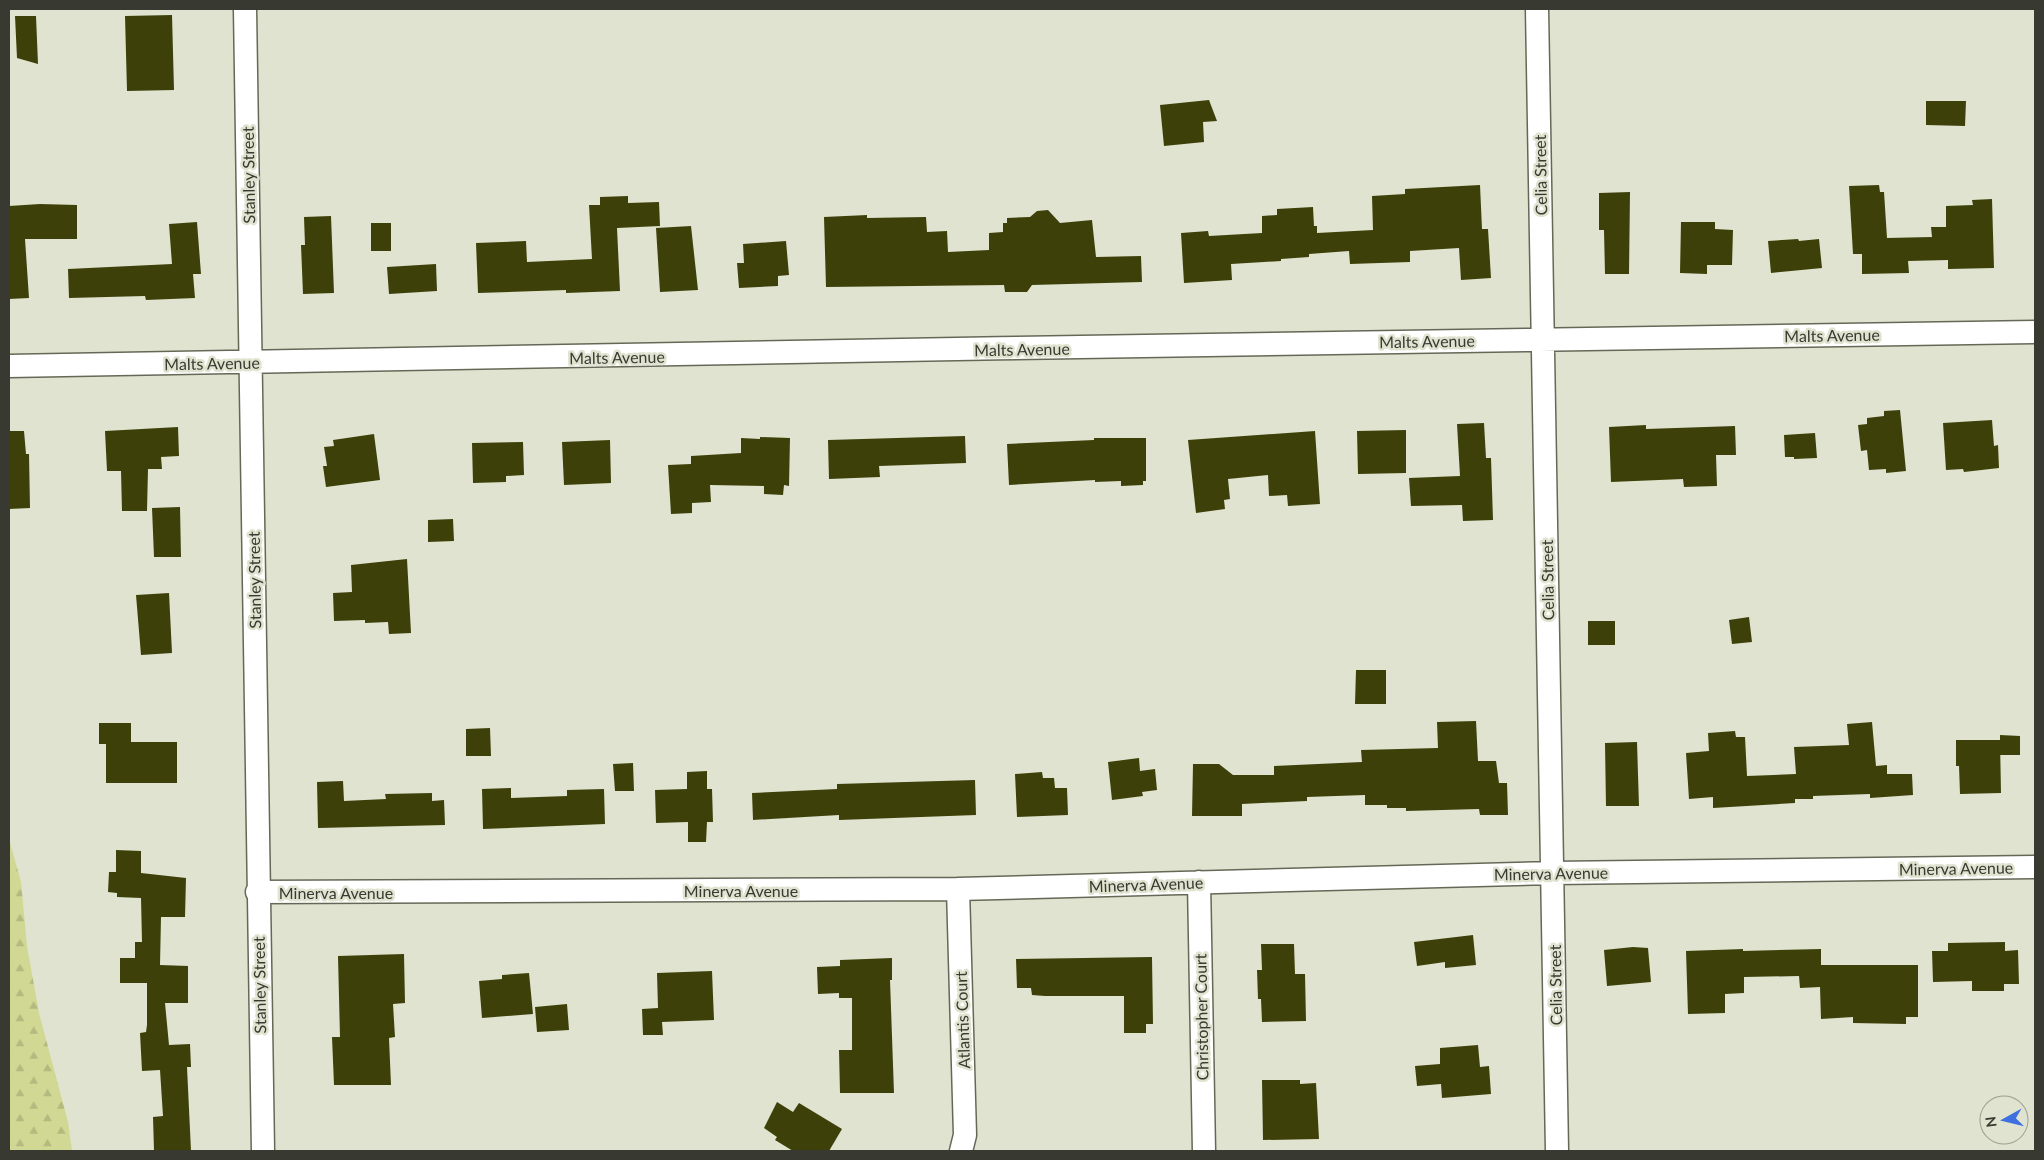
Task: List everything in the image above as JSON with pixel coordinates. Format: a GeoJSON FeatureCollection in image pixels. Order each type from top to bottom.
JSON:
{"type":"FeatureCollection","features":[{"type":"Feature","properties":{"kind":"street","name":"Stanley Street"},"geometry":{"type":"LineString","coordinates":[[245,9],[262,1151]]}},
{"type":"Feature","properties":{"kind":"street","name":"Celia Street"},"geometry":{"type":"LineString","coordinates":[[1537,9],[1558,1151]]}},
{"type":"Feature","properties":{"kind":"street","name":"Malts Avenue"},"geometry":{"type":"LineString","coordinates":[[9,366],[2035,332]]}},
{"type":"Feature","properties":{"kind":"street","name":"Minerva Avenue"},"geometry":{"type":"LineString","coordinates":[[257,892],[958,889],[1553,873],[2035,867]]}},
{"type":"Feature","properties":{"kind":"street","name":"Christopher Court"},"geometry":{"type":"LineString","coordinates":[[1199,882],[1204,1151]]}},
{"type":"Feature","properties":{"kind":"street","name":"Atlantis Court"},"geometry":{"type":"LineString","coordinates":[[958,889],[965,1135],[961,1151]]}},
{"type":"Feature","properties":{"kind":"green space"},"geometry":{"type":"Polygon","coordinates":[[[9,839],[21,882],[27,946],[39,1013],[68,1122],[72,1151],[9,1151],[9,839]]]}},
{"type":"Feature","properties":{"kind":"building"},"geometry":{"type":"Polygon","coordinates":[[[172,15],[174,90],[127,91],[125,16],[172,15]]]}},
{"type":"Feature","properties":{"kind":"building"},"geometry":{"type":"Polygon","coordinates":[[[15,16],[36,16],[38,64],[17,58],[15,16]]]}},
{"type":"Feature","properties":{"kind":"building"},"geometry":{"type":"Polygon","coordinates":[[[1209,100],[1217,121],[1203,122],[1204,142],[1164,146],[1160,105],[1209,100]]]}},
{"type":"Feature","properties":{"kind":"building"},"geometry":{"type":"Polygon","coordinates":[[[1926,101],[1966,101],[1965,126],[1926,125],[1926,101]]]}},
{"type":"Feature","properties":{"kind":"building"},"geometry":{"type":"Polygon","coordinates":[[[1480,185],[1482,229],[1488,229],[1491,278],[1461,280],[1459,248],[1410,251],[1410,262],[1350,264],[1349,251],[1309,254],[1309,257],[1281,259],[1281,261],[1231,264],[1232,280],[1184,283],[1181,233],[1208,231],[1209,236],[1262,233],[1262,216],[1277,215],[1277,209],[1313,207],[1314,226],[1317,226],[1317,233],[1373,230],[1372,196],[1405,194],[1405,189],[1480,185]]]}},
{"type":"Feature","properties":{"kind":"building"},"geometry":{"type":"Polygon","coordinates":[[[1879,185],[1880,192],[1884,192],[1887,238],[1932,237],[1931,227],[1946,227],[1946,206],[1973,205],[1972,200],[1992,199],[1994,268],[1948,269],[1948,260],[1908,261],[1909,273],[1862,274],[1862,254],[1853,254],[1849,186],[1879,185]]]}},
{"type":"Feature","properties":{"kind":"building"},"geometry":{"type":"Polygon","coordinates":[[[1630,192],[1629,274],[1605,274],[1604,230],[1599,230],[1599,193],[1630,192]]]}},
{"type":"Feature","properties":{"kind":"building"},"geometry":{"type":"Polygon","coordinates":[[[628,196],[628,203],[659,202],[660,226],[617,228],[620,291],[566,293],[566,290],[478,293],[476,243],[526,241],[527,262],[592,259],[589,205],[600,205],[600,197],[628,196]]]}},
{"type":"Feature","properties":{"kind":"building"},"geometry":{"type":"Polygon","coordinates":[[[40,204],[77,205],[77,239],[25,239],[29,298],[9,299],[9,206],[40,204]]]}},
{"type":"Feature","properties":{"kind":"building"},"geometry":{"type":"Polygon","coordinates":[[[1048,210],[1060,223],[1092,220],[1096,257],[1141,256],[1142,282],[1032,285],[1027,292],[1005,292],[1004,285],[826,287],[824,217],[867,215],[867,218],[926,217],[927,232],[947,231],[948,252],[989,250],[989,233],[1003,232],[1003,223],[1007,223],[1007,218],[1030,217],[1037,211],[1048,210]]]}},
{"type":"Feature","properties":{"kind":"building"},"geometry":{"type":"Polygon","coordinates":[[[331,216],[334,293],[303,294],[301,245],[305,245],[304,217],[331,216]]]}},
{"type":"Feature","properties":{"kind":"building"},"geometry":{"type":"Polygon","coordinates":[[[197,222],[201,274],[193,274],[195,298],[146,300],[145,296],[69,298],[68,269],[172,264],[169,224],[197,222]]]}},
{"type":"Feature","properties":{"kind":"building"},"geometry":{"type":"Polygon","coordinates":[[[1681,222],[1715,222],[1715,229],[1733,230],[1732,265],[1707,265],[1707,274],[1680,273],[1681,222]]]}},
{"type":"Feature","properties":{"kind":"building"},"geometry":{"type":"Polygon","coordinates":[[[371,223],[391,223],[391,251],[371,251],[371,223]]]}},
{"type":"Feature","properties":{"kind":"building"},"geometry":{"type":"Polygon","coordinates":[[[691,226],[698,290],[660,292],[656,228],[691,226]]]}},
{"type":"Feature","properties":{"kind":"building"},"geometry":{"type":"Polygon","coordinates":[[[1798,239],[1799,241],[1819,239],[1822,268],[1771,273],[1768,241],[1798,239]]]}},
{"type":"Feature","properties":{"kind":"building"},"geometry":{"type":"Polygon","coordinates":[[[786,241],[789,275],[778,276],[778,286],[739,288],[737,263],[744,263],[743,244],[786,241]]]}},
{"type":"Feature","properties":{"kind":"building"},"geometry":{"type":"Polygon","coordinates":[[[436,264],[437,291],[389,294],[387,267],[436,264]]]}},
{"type":"Feature","properties":{"kind":"building"},"geometry":{"type":"Polygon","coordinates":[[[1900,410],[1906,471],[1886,473],[1886,469],[1869,470],[1867,450],[1861,451],[1858,425],[1867,424],[1867,418],[1884,416],[1884,411],[1900,410]]]}},
{"type":"Feature","properties":{"kind":"building"},"geometry":{"type":"Polygon","coordinates":[[[1992,420],[1994,446],[1998,445],[1999,468],[1964,472],[1963,469],[1946,470],[1943,423],[1992,420]]]}},
{"type":"Feature","properties":{"kind":"building"},"geometry":{"type":"Polygon","coordinates":[[[1484,423],[1486,458],[1491,458],[1493,520],[1463,521],[1462,505],[1411,506],[1409,478],[1460,476],[1457,424],[1484,423]]]}},
{"type":"Feature","properties":{"kind":"building"},"geometry":{"type":"Polygon","coordinates":[[[1646,425],[1646,429],[1735,426],[1736,455],[1716,455],[1717,486],[1684,487],[1683,479],[1611,482],[1609,427],[1646,425]]]}},
{"type":"Feature","properties":{"kind":"building"},"geometry":{"type":"Polygon","coordinates":[[[178,427],[179,456],[161,457],[162,469],[148,469],[147,511],[122,511],[121,471],[107,471],[105,431],[178,427]]]}},
{"type":"Feature","properties":{"kind":"building"},"geometry":{"type":"Polygon","coordinates":[[[1406,430],[1406,473],[1358,474],[1357,431],[1406,430]]]}},
{"type":"Feature","properties":{"kind":"building"},"geometry":{"type":"Polygon","coordinates":[[[9,431],[24,431],[26,454],[29,454],[30,508],[9,509],[9,431]]]}},
{"type":"Feature","properties":{"kind":"building"},"geometry":{"type":"Polygon","coordinates":[[[1315,431],[1320,504],[1288,506],[1287,495],[1269,496],[1268,475],[1228,479],[1230,499],[1224,500],[1225,509],[1196,513],[1188,440],[1315,431]]]}},
{"type":"Feature","properties":{"kind":"building"},"geometry":{"type":"Polygon","coordinates":[[[1815,433],[1817,458],[1794,459],[1794,457],[1785,457],[1784,435],[1815,433]]]}},
{"type":"Feature","properties":{"kind":"building"},"geometry":{"type":"Polygon","coordinates":[[[374,434],[380,480],[326,487],[323,466],[327,466],[324,447],[334,446],[333,440],[374,434]]]}},
{"type":"Feature","properties":{"kind":"building"},"geometry":{"type":"Polygon","coordinates":[[[965,436],[966,463],[879,466],[880,477],[829,479],[828,440],[965,436]]]}},
{"type":"Feature","properties":{"kind":"building"},"geometry":{"type":"Polygon","coordinates":[[[760,437],[790,438],[789,486],[784,485],[783,495],[764,494],[764,486],[710,485],[711,502],[692,503],[692,513],[671,514],[668,465],[691,464],[691,456],[741,453],[741,438],[760,439],[760,437]]]}},
{"type":"Feature","properties":{"kind":"building"},"geometry":{"type":"Polygon","coordinates":[[[1094,438],[1146,438],[1146,481],[1143,481],[1143,485],[1121,486],[1121,481],[1095,482],[1095,480],[1009,485],[1007,444],[1094,440],[1094,438]]]}},
{"type":"Feature","properties":{"kind":"building"},"geometry":{"type":"Polygon","coordinates":[[[610,440],[611,483],[564,485],[562,442],[610,440]]]}},
{"type":"Feature","properties":{"kind":"building"},"geometry":{"type":"Polygon","coordinates":[[[523,442],[524,475],[506,476],[506,482],[473,483],[472,443],[523,442]]]}},
{"type":"Feature","properties":{"kind":"building"},"geometry":{"type":"Polygon","coordinates":[[[180,507],[181,557],[154,557],[152,508],[180,507]]]}},
{"type":"Feature","properties":{"kind":"building"},"geometry":{"type":"Polygon","coordinates":[[[453,519],[454,541],[428,542],[428,520],[453,519]]]}},
{"type":"Feature","properties":{"kind":"building"},"geometry":{"type":"Polygon","coordinates":[[[407,559],[411,633],[389,634],[388,622],[365,623],[365,620],[334,621],[333,593],[352,592],[351,565],[407,559]]]}},
{"type":"Feature","properties":{"kind":"building"},"geometry":{"type":"Polygon","coordinates":[[[169,593],[172,653],[141,655],[136,595],[169,593]]]}},
{"type":"Feature","properties":{"kind":"building"},"geometry":{"type":"Polygon","coordinates":[[[1749,617],[1752,642],[1732,644],[1729,620],[1749,617]]]}},
{"type":"Feature","properties":{"kind":"building"},"geometry":{"type":"Polygon","coordinates":[[[1588,621],[1615,621],[1615,645],[1588,645],[1588,621]]]}},
{"type":"Feature","properties":{"kind":"building"},"geometry":{"type":"Polygon","coordinates":[[[1356,670],[1386,670],[1386,704],[1355,704],[1356,670]]]}},
{"type":"Feature","properties":{"kind":"building"},"geometry":{"type":"Polygon","coordinates":[[[1476,721],[1478,761],[1496,761],[1499,783],[1507,783],[1508,815],[1480,815],[1479,809],[1406,811],[1406,808],[1387,808],[1387,805],[1365,805],[1365,795],[1307,797],[1307,801],[1242,804],[1242,816],[1192,816],[1193,764],[1219,764],[1233,775],[1274,775],[1274,766],[1362,762],[1361,750],[1438,748],[1437,722],[1476,721]]]}},
{"type":"Feature","properties":{"kind":"building"},"geometry":{"type":"Polygon","coordinates":[[[1872,722],[1876,766],[1887,765],[1887,774],[1912,774],[1913,795],[1870,798],[1870,794],[1813,796],[1813,799],[1795,799],[1795,803],[1713,808],[1713,797],[1689,799],[1686,753],[1709,751],[1708,733],[1735,731],[1736,737],[1745,737],[1747,776],[1796,774],[1794,747],[1849,745],[1847,724],[1872,722]]]}},
{"type":"Feature","properties":{"kind":"building"},"geometry":{"type":"Polygon","coordinates":[[[99,723],[131,723],[131,742],[177,742],[177,783],[106,783],[106,744],[99,744],[99,723]]]}},
{"type":"Feature","properties":{"kind":"building"},"geometry":{"type":"Polygon","coordinates":[[[490,728],[491,756],[466,756],[466,729],[490,728]]]}},
{"type":"Feature","properties":{"kind":"building"},"geometry":{"type":"Polygon","coordinates":[[[2000,735],[2020,736],[2020,755],[2000,755],[2000,735]]]}},
{"type":"Feature","properties":{"kind":"building"},"geometry":{"type":"Polygon","coordinates":[[[1956,740],[2000,740],[2001,793],[1960,794],[1959,766],[1956,766],[1956,740]]]}},
{"type":"Feature","properties":{"kind":"building"},"geometry":{"type":"Polygon","coordinates":[[[1637,742],[1639,806],[1606,806],[1605,743],[1637,742]]]}},
{"type":"Feature","properties":{"kind":"building"},"geometry":{"type":"Polygon","coordinates":[[[1139,758],[1140,771],[1155,769],[1157,790],[1142,792],[1143,796],[1112,800],[1108,762],[1139,758]]]}},
{"type":"Feature","properties":{"kind":"building"},"geometry":{"type":"Polygon","coordinates":[[[633,763],[634,791],[615,791],[613,764],[633,763]]]}},
{"type":"Feature","properties":{"kind":"building"},"geometry":{"type":"Polygon","coordinates":[[[707,771],[707,789],[712,789],[713,822],[707,822],[706,842],[688,842],[688,822],[656,823],[655,790],[687,789],[687,772],[707,771]]]}},
{"type":"Feature","properties":{"kind":"building"},"geometry":{"type":"Polygon","coordinates":[[[1042,772],[1043,778],[1054,778],[1055,788],[1067,788],[1068,815],[1017,817],[1015,774],[1042,772]]]}},
{"type":"Feature","properties":{"kind":"building"},"geometry":{"type":"Polygon","coordinates":[[[975,780],[976,815],[839,820],[839,815],[753,820],[752,793],[837,789],[837,784],[975,780]]]}},
{"type":"Feature","properties":{"kind":"building"},"geometry":{"type":"Polygon","coordinates":[[[343,781],[344,801],[386,799],[385,794],[432,793],[432,801],[444,800],[445,825],[318,828],[317,782],[343,781]]]}},
{"type":"Feature","properties":{"kind":"building"},"geometry":{"type":"Polygon","coordinates":[[[511,788],[511,798],[567,796],[567,790],[604,789],[605,824],[483,829],[482,789],[511,788]]]}},
{"type":"Feature","properties":{"kind":"building"},"geometry":{"type":"Polygon","coordinates":[[[116,850],[141,851],[141,873],[186,878],[185,917],[161,917],[160,965],[188,966],[188,1003],[165,1003],[169,1045],[190,1044],[191,1067],[187,1067],[191,1151],[154,1151],[153,1117],[163,1116],[160,1070],[142,1071],[140,1033],[146,1032],[147,1025],[147,983],[120,983],[120,958],[135,958],[135,942],[142,942],[141,898],[117,897],[117,893],[108,892],[109,872],[116,872],[116,850]]]}},
{"type":"Feature","properties":{"kind":"building"},"geometry":{"type":"Polygon","coordinates":[[[1473,935],[1476,965],[1445,968],[1445,962],[1417,966],[1414,942],[1473,935]]]}},
{"type":"Feature","properties":{"kind":"building"},"geometry":{"type":"Polygon","coordinates":[[[2005,942],[2005,951],[2018,950],[2019,984],[2004,984],[2004,991],[1972,991],[1972,981],[1933,982],[1932,951],[1948,951],[1948,943],[2005,942]]]}},
{"type":"Feature","properties":{"kind":"building"},"geometry":{"type":"Polygon","coordinates":[[[1261,944],[1294,944],[1295,974],[1305,974],[1306,1021],[1262,1022],[1261,999],[1258,999],[1257,970],[1262,970],[1261,944]]]}},
{"type":"Feature","properties":{"kind":"building"},"geometry":{"type":"Polygon","coordinates":[[[1633,947],[1648,948],[1651,982],[1607,986],[1604,950],[1633,947]]]}},
{"type":"Feature","properties":{"kind":"building"},"geometry":{"type":"Polygon","coordinates":[[[1743,949],[1743,951],[1821,949],[1821,965],[1918,965],[1918,1017],[1906,1017],[1906,1024],[1853,1023],[1853,1017],[1821,1019],[1820,987],[1800,988],[1799,976],[1744,977],[1744,993],[1725,994],[1725,1013],[1688,1014],[1686,951],[1743,949]]]}},
{"type":"Feature","properties":{"kind":"building"},"geometry":{"type":"Polygon","coordinates":[[[404,954],[405,1003],[393,1004],[395,1037],[389,1038],[391,1085],[334,1085],[332,1037],[340,1037],[338,956],[404,954]]]}},
{"type":"Feature","properties":{"kind":"building"},"geometry":{"type":"Polygon","coordinates":[[[1152,957],[1153,1024],[1146,1024],[1146,1033],[1124,1033],[1124,996],[1045,996],[1032,995],[1031,988],[1017,988],[1016,959],[1152,957]]]}},
{"type":"Feature","properties":{"kind":"building"},"geometry":{"type":"Polygon","coordinates":[[[892,958],[892,980],[890,980],[894,1093],[840,1093],[839,1050],[852,1050],[852,998],[839,998],[839,993],[818,994],[817,967],[840,966],[840,960],[892,958]]]}},
{"type":"Feature","properties":{"kind":"building"},"geometry":{"type":"Polygon","coordinates":[[[712,971],[714,1020],[662,1022],[663,1035],[643,1035],[642,1009],[658,1008],[657,973],[712,971]]]}},
{"type":"Feature","properties":{"kind":"building"},"geometry":{"type":"Polygon","coordinates":[[[529,973],[533,1014],[482,1018],[479,981],[502,979],[502,975],[529,973]]]}},
{"type":"Feature","properties":{"kind":"building"},"geometry":{"type":"Polygon","coordinates":[[[567,1004],[569,1030],[537,1032],[535,1007],[567,1004]]]}},
{"type":"Feature","properties":{"kind":"building"},"geometry":{"type":"Polygon","coordinates":[[[1478,1045],[1480,1067],[1489,1066],[1491,1094],[1442,1098],[1441,1084],[1417,1086],[1415,1066],[1440,1064],[1440,1048],[1478,1045]]]}},
{"type":"Feature","properties":{"kind":"building"},"geometry":{"type":"Polygon","coordinates":[[[1262,1080],[1300,1080],[1300,1084],[1316,1083],[1319,1139],[1263,1140],[1262,1080]]]}},
{"type":"Feature","properties":{"kind":"building"},"geometry":{"type":"Polygon","coordinates":[[[777,1102],[793,1112],[799,1103],[842,1129],[829,1151],[793,1151],[775,1140],[777,1137],[764,1128],[777,1102]]]}}]}
